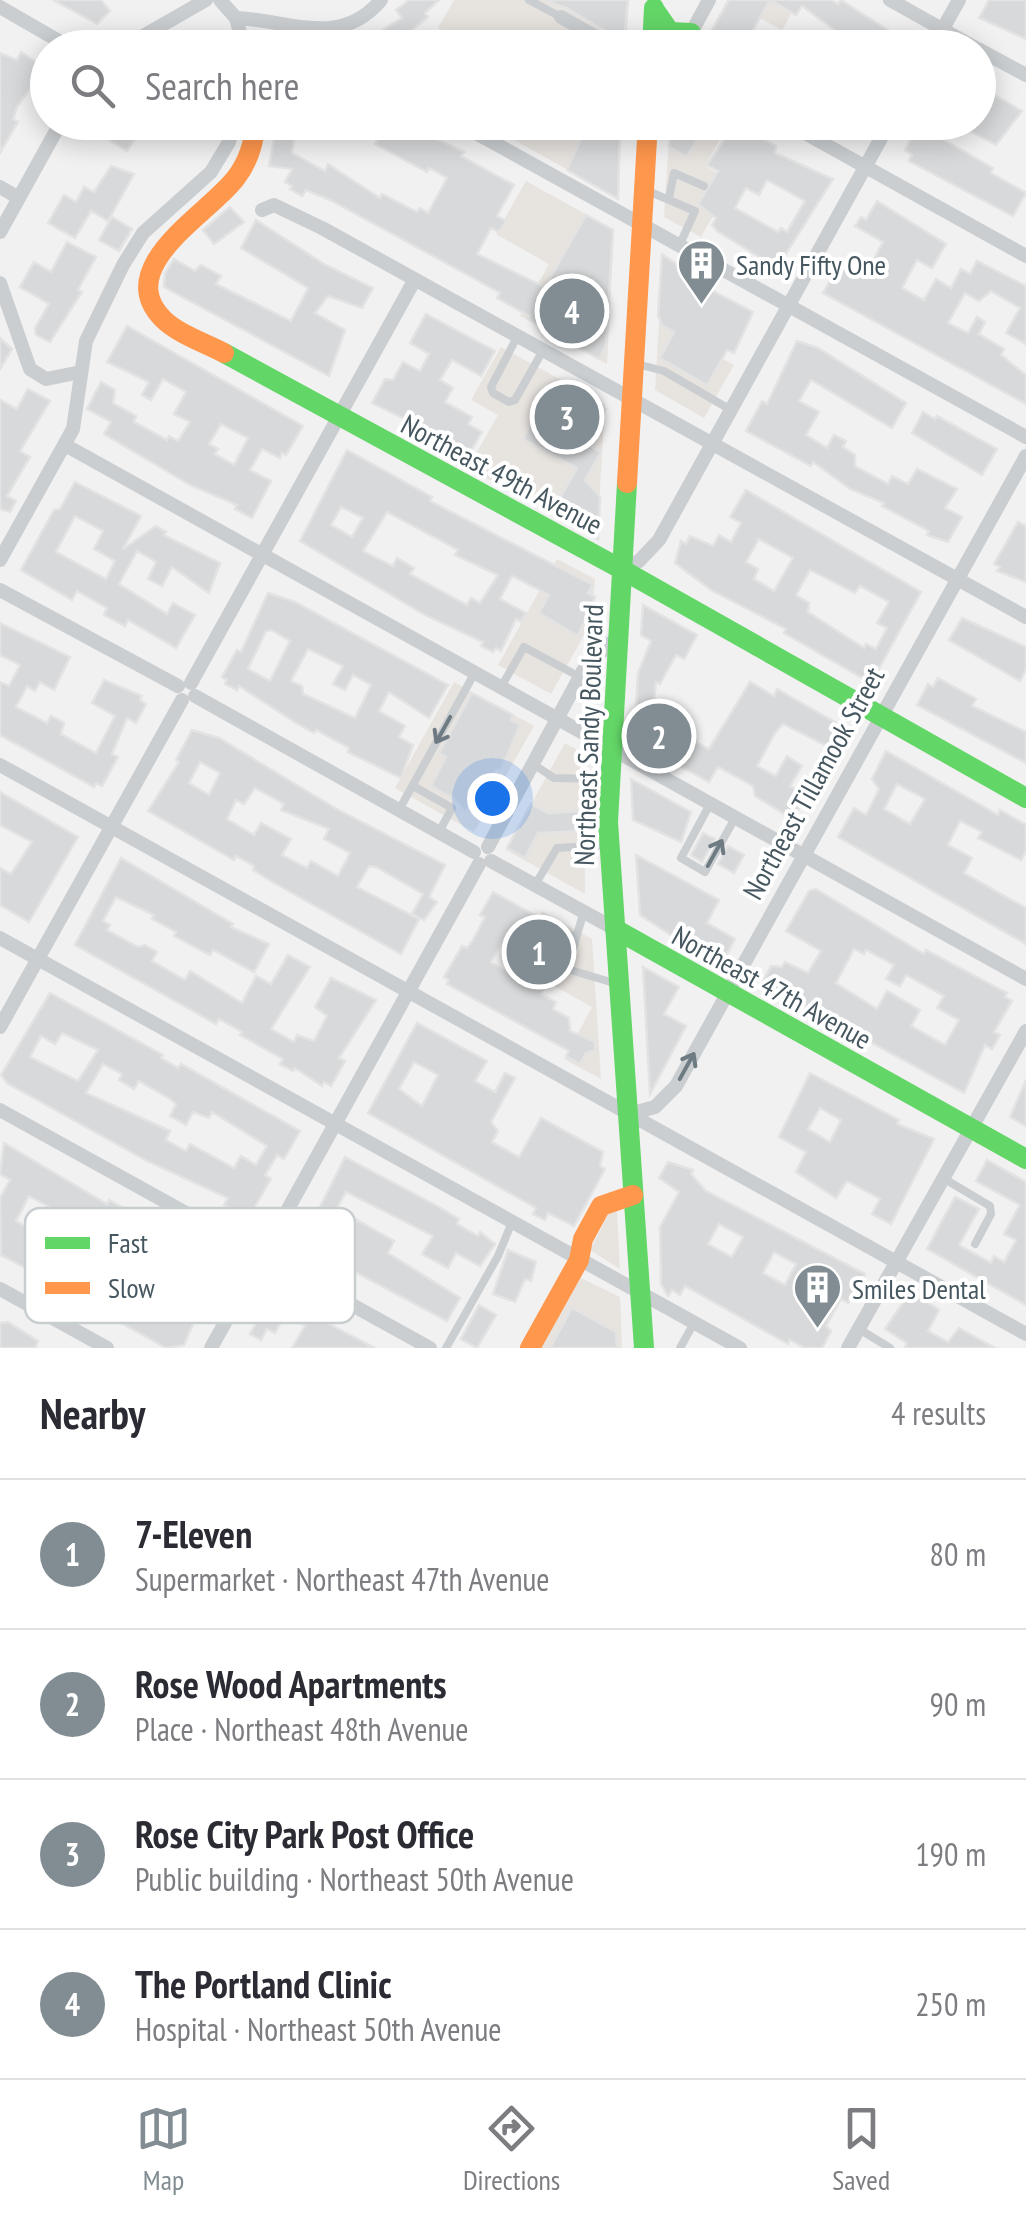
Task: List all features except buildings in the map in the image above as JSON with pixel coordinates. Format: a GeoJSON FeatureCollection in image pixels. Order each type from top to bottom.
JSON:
{"type":"FeatureCollection","features":[{"type":"Feature","properties":{"kind":"street"},"geometry":{"type":"LineString","coordinates":[[154,30],[206,0]]}},
{"type":"Feature","properties":{"kind":"street"},"geometry":{"type":"LineString","coordinates":[[220,0],[236,18],[239,30]]}},
{"type":"Feature","properties":{"kind":"street"},"geometry":{"type":"LineString","coordinates":[[236,18],[332,30],[361,18],[381,0]]}},
{"type":"Feature","properties":{"kind":"street"},"geometry":{"type":"LineString","coordinates":[[692,30],[709,0]]}},
{"type":"Feature","properties":{"kind":"street"},"geometry":{"type":"LineString","coordinates":[[890,0],[942,29],[959,0]]}},
{"type":"Feature","properties":{"kind":"street"},"geometry":{"type":"LineString","coordinates":[[655,4],[669,30]]}},
{"type":"Feature","properties":{"kind":"street"},"geometry":{"type":"LineString","coordinates":[[653,30],[655,4]]}},
{"type":"Feature","properties":{"kind":"street"},"geometry":{"type":"LineString","coordinates":[[0,7],[40,30]]}},
{"type":"Feature","properties":{"kind":"street"},"geometry":{"type":"LineString","coordinates":[[560,17],[583,30]]}},
{"type":"Feature","properties":{"kind":"street"},"geometry":{"type":"LineString","coordinates":[[996,59],[1026,76]]}},
{"type":"Feature","properties":{"kind":"street"},"geometry":{"type":"LineString","coordinates":[[0,232],[51,140]]}},
{"type":"Feature","properties":{"kind":"street"},"geometry":{"type":"LineString","coordinates":[[0,560],[65,445],[77,411],[91,329],[143,233],[211,172],[230,140]]}},
{"type":"Feature","properties":{"kind":"street","name":"Northeast 49th Avenue"},"geometry":{"type":"LineString","coordinates":[[254,140],[239,173],[162,249],[148,272],[145,291],[150,308],[165,321],[621,570],[1026,798]]}},
{"type":"Feature","properties":{"kind":"street"},"geometry":{"type":"LineString","coordinates":[[489,140],[1026,437]]}},
{"type":"Feature","properties":{"kind":"street","name":"Northeast Sandy Boulevard"},"geometry":{"type":"LineString","coordinates":[[644,1348],[615,929],[609,779],[647,140]]}},
{"type":"Feature","properties":{"kind":"street"},"geometry":{"type":"LineString","coordinates":[[817,140],[1026,256]]}},
{"type":"Feature","properties":{"kind":"street"},"geometry":{"type":"LineString","coordinates":[[621,570],[659,540],[880,140]]}},
{"type":"Feature","properties":{"kind":"street"},"geometry":{"type":"LineString","coordinates":[[0,187],[19,198]]}},
{"type":"Feature","properties":{"kind":"street"},"geometry":{"type":"LineString","coordinates":[[262,210],[270,204],[294,213],[1026,617]]}},
{"type":"Feature","properties":{"kind":"street"},"geometry":{"type":"LineString","coordinates":[[0,1027],[414,280]]}},
{"type":"Feature","properties":{"kind":"street"},"geometry":{"type":"LineString","coordinates":[[0,283],[30,369],[46,379],[81,372]]}},
{"type":"Feature","properties":{"kind":"street"},"geometry":{"type":"LineString","coordinates":[[65,445],[1026,979]]}},
{"type":"Feature","properties":{"kind":"street","name":"Northeast Tillamook Street"},"geometry":{"type":"LineString","coordinates":[[628,1114],[655,1108],[666,1098],[1026,456]]}},
{"type":"Feature","properties":{"kind":"street","name":"Northeast 47th Avenue"},"geometry":{"type":"LineString","coordinates":[[0,590],[1026,1159]]}},
{"type":"Feature","properties":{"kind":"street"},"geometry":{"type":"LineString","coordinates":[[289,1208],[580,677],[592,658],[617,637]]}},
{"type":"Feature","properties":{"kind":"street"},"geometry":{"type":"LineString","coordinates":[[0,765],[1026,1334]]}},
{"type":"Feature","properties":{"kind":"street"},"geometry":{"type":"LineString","coordinates":[[0,938],[740,1348]]}},
{"type":"Feature","properties":{"kind":"street"},"geometry":{"type":"LineString","coordinates":[[848,1348],[1026,1031]]}},
{"type":"Feature","properties":{"kind":"street"},"geometry":{"type":"LineString","coordinates":[[0,1110],[176,1208]]}},
{"type":"Feature","properties":{"kind":"street"},"geometry":{"type":"LineString","coordinates":[[530,1348],[579,1260],[583,1240],[601,1206],[633,1195]]}},
{"type":"Feature","properties":{"kind":"street"},"geometry":{"type":"LineString","coordinates":[[0,1289],[25,1303]]}},
{"type":"Feature","properties":{"kind":"street"},"geometry":{"type":"LineString","coordinates":[[355,1307],[430,1348]]}},
{"type":"Feature","properties":{"kind":"street"},"geometry":{"type":"LineString","coordinates":[[62,1323],[107,1348]]}},
{"type":"Feature","properties":{"kind":"street"},"geometry":{"type":"LineString","coordinates":[[211,1348],[225,1323]]}},
{"type":"Feature","properties":{"kind":"lane"},"geometry":{"type":"LineString","coordinates":[[529,0],[560,17]]}},
{"type":"Feature","properties":{"kind":"lane"},"geometry":{"type":"LineString","coordinates":[[669,198],[674,172],[704,186]]}},
{"type":"Feature","properties":{"kind":"lane"},"geometry":{"type":"LineString","coordinates":[[644,190],[695,211],[680,244]]}},
{"type":"Feature","properties":{"kind":"lane"},"geometry":{"type":"LineString","coordinates":[[517,338],[491,390],[509,402],[515,400],[542,352]]}},
{"type":"Feature","properties":{"kind":"lane"},"geometry":{"type":"LineString","coordinates":[[634,364],[664,371],[731,410]]}},
{"type":"Feature","properties":{"kind":"lane"},"geometry":{"type":"LineString","coordinates":[[500,689],[524,647],[580,677]]}},
{"type":"Feature","properties":{"kind":"lane"},"geometry":{"type":"LineString","coordinates":[[399,810],[474,674]]}},
{"type":"Feature","properties":{"kind":"lane"},"geometry":{"type":"LineString","coordinates":[[534,764],[554,778],[609,779]]}},
{"type":"Feature","properties":{"kind":"lane"},"geometry":{"type":"LineString","coordinates":[[412,786],[452,808],[439,832]]}},
{"type":"Feature","properties":{"kind":"lane"},"geometry":{"type":"LineString","coordinates":[[710,804],[682,858],[689,864],[704,872],[734,818]]}},
{"type":"Feature","properties":{"kind":"lane"},"geometry":{"type":"LineString","coordinates":[[535,884],[557,848],[610,845]]}},
{"type":"Feature","properties":{"kind":"lane"},"geometry":{"type":"LineString","coordinates":[[584,911],[567,969],[619,984]]}},
{"type":"Feature","properties":{"kind":"lane"},"geometry":{"type":"LineString","coordinates":[[546,920],[576,938]]}},
{"type":"Feature","properties":{"kind":"lane"},"geometry":{"type":"LineString","coordinates":[[944,1178],[990,1206],[991,1214],[975,1244]]}},
{"type":"Feature","properties":{"kind":"lane"},"geometry":{"type":"LineString","coordinates":[[446,1348],[498,1256],[512,1222]]}},
{"type":"Feature","properties":{"kind":"lane"},"geometry":{"type":"LineString","coordinates":[[680,1348],[694,1322]]}},
{"type":"Feature","properties":{"kind":"lane"},"geometry":{"type":"LineString","coordinates":[[859,1330],[890,1348]]}},
{"type":"Feature","properties":{"kind":"shaded area"},"geometry":{"type":"Polygon","coordinates":[[[454,0],[629,0],[627,30],[438,28],[454,0]]]}},
{"type":"Feature","properties":{"kind":"shaded area"},"geometry":{"type":"Polygon","coordinates":[[[727,0],[799,0],[782,30],[756,16],[748,30],[711,30],[727,0]]]}},
{"type":"Feature","properties":{"kind":"shaded area"},"geometry":{"type":"Polygon","coordinates":[[[514,140],[620,140],[617,197],[514,140]]]}},
{"type":"Feature","properties":{"kind":"shaded area"},"geometry":{"type":"Polygon","coordinates":[[[669,140],[720,140],[705,166],[732,182],[701,237],[664,217],[669,140]]]}},
{"type":"Feature","properties":{"kind":"shaded area"},"geometry":{"type":"Polygon","coordinates":[[[526,181],[614,230],[607,364],[520,316],[549,264],[496,234],[526,181]]]}},
{"type":"Feature","properties":{"kind":"shaded area"},"geometry":{"type":"Polygon","coordinates":[[[659,323],[734,365],[704,418],[655,390],[659,323]]]}},
{"type":"Feature","properties":{"kind":"shaded area"},"geometry":{"type":"Polygon","coordinates":[[[501,347],[605,404],[597,539],[468,468],[498,415],[471,400],[501,347]]]}},
{"type":"Feature","properties":{"kind":"shaded area"},"geometry":{"type":"Polygon","coordinates":[[[557,559],[595,579],[592,621],[551,694],[498,665],[557,559]]]}},
{"type":"Feature","properties":{"kind":"shaded area"},"geometry":{"type":"Polygon","coordinates":[[[454,682],[534,726],[474,832],[395,788],[454,682]]]}},
{"type":"Feature","properties":{"kind":"shaded area"},"geometry":{"type":"Polygon","coordinates":[[[565,743],[584,754],[585,894],[506,850],[565,743]]]}},
{"type":"Feature","properties":{"kind":"shaded area"},"geometry":{"type":"Polygon","coordinates":[[[542,911],[592,939],[601,1079],[564,1059],[592,1007],[513,963],[542,911]]]}},
{"type":"Feature","properties":{"kind":"shaded area"},"geometry":{"type":"Polygon","coordinates":[[[611,1209],[617,1211],[620,1269],[590,1250],[611,1209]]]}},
{"type":"Feature","properties":{"kind":"shaded area"},"geometry":{"type":"Polygon","coordinates":[[[581,1278],[620,1297],[622,1348],[541,1348],[581,1278]]]}},
{"type":"Feature","properties":{"kind":"traffic: fast"},"geometry":{"type":"LineString","coordinates":[[653,30],[654,8]]}},
{"type":"Feature","properties":{"kind":"traffic: fast"},"geometry":{"type":"LineString","coordinates":[[654,9],[669,30]]}},
{"type":"Feature","properties":{"kind":"traffic: fast"},"geometry":{"type":"LineString","coordinates":[[224,353],[621,569],[1026,798]]}},
{"type":"Feature","properties":{"kind":"traffic: fast"},"geometry":{"type":"LineString","coordinates":[[627,483],[608,822],[644,1348]]}},
{"type":"Feature","properties":{"kind":"traffic: fast"},"geometry":{"type":"LineString","coordinates":[[615,929],[1026,1159]]}},
{"type":"Feature","properties":{"kind":"traffic: slow"},"geometry":{"type":"LineString","coordinates":[[224,353],[163,319],[150,300],[149,280],[169,243],[240,173],[253,140]]}},
{"type":"Feature","properties":{"kind":"traffic: slow"},"geometry":{"type":"LineString","coordinates":[[627,483],[647,140]]}},
{"type":"Feature","properties":{"kind":"traffic: slow"},"geometry":{"type":"LineString","coordinates":[[530,1348],[579,1260],[583,1239],[601,1206],[633,1195]]}},
{"type":"Feature","properties":{"kind":"place","name":"Sandy Fifty One"},"geometry":{"type":"Point","coordinates":[701,306]}},
{"type":"Feature","properties":{"kind":"place","name":"The Portland Clinic"},"geometry":{"type":"Point","coordinates":[572,311]}},
{"type":"Feature","properties":{"kind":"place","name":"Rose City Park Post Office"},"geometry":{"type":"Point","coordinates":[567,417]}},
{"type":"Feature","properties":{"kind":"place","name":"Rose Wood Apartments"},"geometry":{"type":"Point","coordinates":[659,736]}},
{"type":"Feature","properties":{"kind":"place","name":"7-Eleven"},"geometry":{"type":"Point","coordinates":[539,952]}},
{"type":"Feature","properties":{"kind":"place","name":"Smiles Dental"},"geometry":{"type":"Point","coordinates":[817,1330]}}]}
